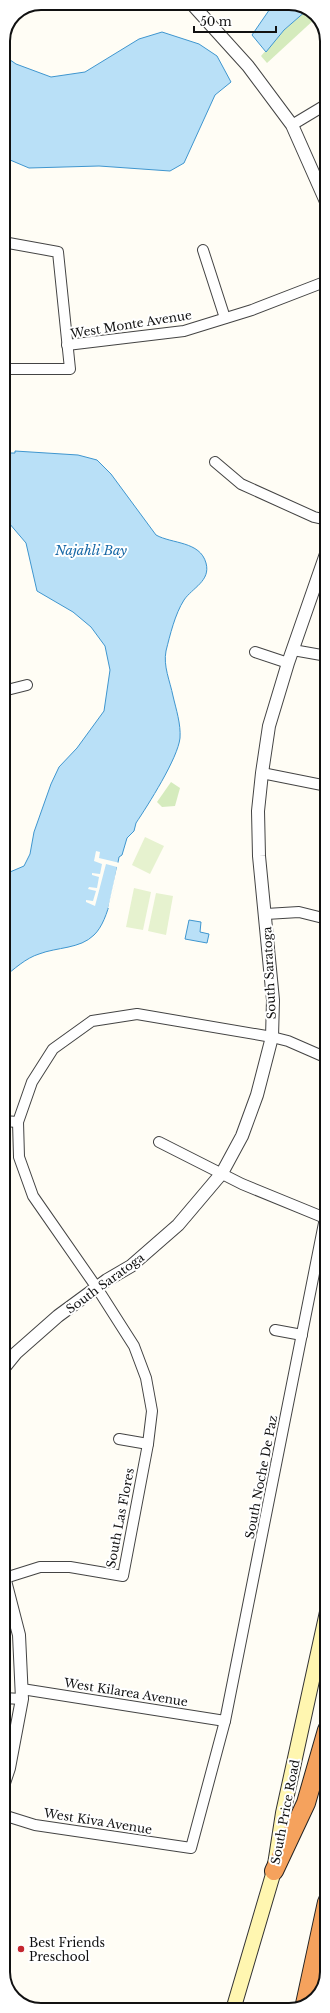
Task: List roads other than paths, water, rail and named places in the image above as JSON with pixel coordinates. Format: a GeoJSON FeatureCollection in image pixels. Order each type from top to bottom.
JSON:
{"type":"FeatureCollection","features":[{"type":"Feature","properties":{"kind":"highway"},"geometry":{"type":"LineString","coordinates":[[274,1871],[306,1803],[320,1754]]}},
{"type":"Feature","properties":{"kind":"highway"},"geometry":{"type":"LineString","coordinates":[[306,1998],[320,1934]]}},
{"type":"Feature","properties":{"kind":"main road","name":"South Price Road"},"geometry":{"type":"LineString","coordinates":[[235,2003],[274,1871],[283,1813],[320,1644]]}},
{"type":"Feature","properties":{"kind":"street"},"geometry":{"type":"LineString","coordinates":[[197,10],[248,66],[292,125],[320,188]]}},
{"type":"Feature","properties":{"kind":"street"},"geometry":{"type":"LineString","coordinates":[[292,125],[320,108]]}},
{"type":"Feature","properties":{"kind":"street"},"geometry":{"type":"LineString","coordinates":[[10,243],[58,252],[67,345]]}},
{"type":"Feature","properties":{"kind":"street"},"geometry":{"type":"LineString","coordinates":[[203,250],[225,318]]}},
{"type":"Feature","properties":{"kind":"street","name":"West Monte Avenue"},"geometry":{"type":"LineString","coordinates":[[10,369],[70,369],[67,345],[184,331],[252,310],[320,284]]}},
{"type":"Feature","properties":{"kind":"street"},"geometry":{"type":"LineString","coordinates":[[215,462],[242,484],[320,518]]}},
{"type":"Feature","properties":{"kind":"street","name":"South Saratoga"},"geometry":{"type":"LineString","coordinates":[[10,1360],[21,1348],[58,1316],[131,1266],[178,1225],[222,1173],[242,1136],[257,1095],[272,1037],[273,1000],[266,914],[259,856],[258,811],[262,772],[269,726],[288,663],[320,571]]}},
{"type":"Feature","properties":{"kind":"street"},"geometry":{"type":"LineString","coordinates":[[293,650],[320,655]]}},
{"type":"Feature","properties":{"kind":"street"},"geometry":{"type":"LineString","coordinates":[[255,652],[288,663]]}},
{"type":"Feature","properties":{"kind":"street"},"geometry":{"type":"LineString","coordinates":[[10,689],[27,685]]}},
{"type":"Feature","properties":{"kind":"street"},"geometry":{"type":"LineString","coordinates":[[262,772],[320,784]]}},
{"type":"Feature","properties":{"kind":"street"},"geometry":{"type":"LineString","coordinates":[[266,914],[299,912],[320,917]]}},
{"type":"Feature","properties":{"kind":"street"},"geometry":{"type":"LineString","coordinates":[[10,1121],[18,1122],[32,1082],[53,1049],[92,1021],[137,1014],[272,1037],[288,1041],[320,1055]]}},
{"type":"Feature","properties":{"kind":"street","name":"South Las Flores"},"geometry":{"type":"LineString","coordinates":[[10,1574],[40,1567],[70,1567],[123,1576],[148,1444],[152,1412],[146,1378],[134,1346],[97,1288],[33,1196],[19,1157],[18,1122]]}},
{"type":"Feature","properties":{"kind":"street"},"geometry":{"type":"LineString","coordinates":[[159,1142],[222,1173]]}},
{"type":"Feature","properties":{"kind":"street","name":"South Noche De Paz"},"geometry":{"type":"LineString","coordinates":[[222,1173],[242,1184],[320,1216]]}},
{"type":"Feature","properties":{"kind":"street","name":"South Noche De Paz"},"geometry":{"type":"LineString","coordinates":[[191,1848],[225,1721],[320,1243]]}},
{"type":"Feature","properties":{"kind":"street"},"geometry":{"type":"LineString","coordinates":[[275,1330],[302,1335]]}},
{"type":"Feature","properties":{"kind":"street"},"geometry":{"type":"LineString","coordinates":[[120,1439],[148,1444]]}},
{"type":"Feature","properties":{"kind":"street"},"geometry":{"type":"LineString","coordinates":[[10,1599],[19,1635],[22,1694],[10,1762]]}},
{"type":"Feature","properties":{"kind":"street","name":"West Kilarea Avenue"},"geometry":{"type":"LineString","coordinates":[[10,1697],[22,1694],[225,1721]]}},
{"type":"Feature","properties":{"kind":"street","name":"West Kiva Avenue"},"geometry":{"type":"LineString","coordinates":[[10,1817],[35,1824],[191,1848]]}},
{"type":"Feature","properties":{"kind":"water"},"geometry":{"type":"Polygon","coordinates":[[[269,10],[291,10],[303,13],[284,30],[266,52],[252,35],[269,10]]]}},
{"type":"Feature","properties":{"kind":"water"},"geometry":{"type":"Polygon","coordinates":[[[162,32],[199,44],[217,56],[231,82],[215,95],[184,163],[170,171],[99,166],[29,168],[10,160],[10,60],[16,64],[51,77],[85,72],[139,39],[162,32]]]}},
{"type":"Feature","properties":{"kind":"water","name":"Najahli Bay"},"geometry":{"type":"Polygon","coordinates":[[[15,451],[78,455],[97,460],[111,474],[156,535],[185,544],[198,551],[203,556],[207,569],[206,575],[200,584],[187,596],[178,612],[165,657],[166,668],[180,727],[178,747],[162,781],[136,823],[134,831],[127,838],[122,855],[119,857],[114,887],[108,909],[100,928],[88,940],[82,943],[29,958],[10,972],[10,872],[24,866],[30,854],[34,832],[51,784],[59,767],[77,748],[104,711],[110,670],[105,646],[91,627],[73,612],[37,591],[26,543],[10,524],[10,453],[15,453],[15,451]]]}},
{"type":"Feature","properties":{"kind":"water"},"geometry":{"type":"Polygon","coordinates":[[[189,920],[201,922],[200,932],[209,934],[207,943],[185,939],[189,920]]]}},
{"type":"Feature","properties":{"kind":"place","name":"Best Friends Preschool"},"geometry":{"type":"Point","coordinates":[21,1949]}}]}
